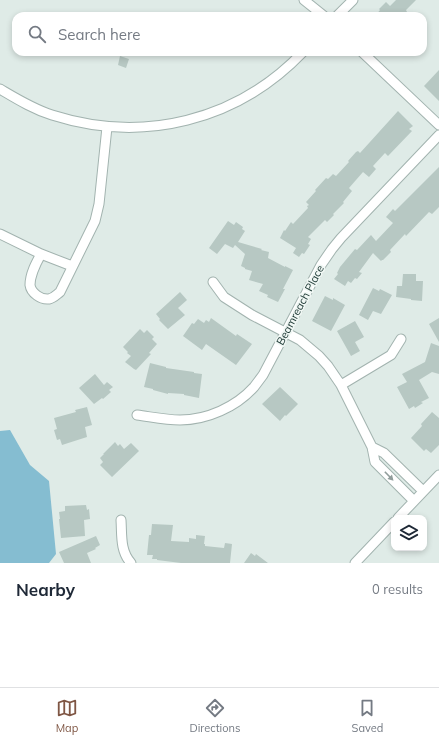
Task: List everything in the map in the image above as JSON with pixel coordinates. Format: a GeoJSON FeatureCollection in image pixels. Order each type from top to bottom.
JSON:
{"type":"FeatureCollection","features":[{"type":"Feature","properties":{"kind":"street"},"geometry":{"type":"LineString","coordinates":[[304,0],[319,12]]}},
{"type":"Feature","properties":{"kind":"street"},"geometry":{"type":"LineString","coordinates":[[341,12],[353,0]]}},
{"type":"Feature","properties":{"kind":"street"},"geometry":{"type":"LineString","coordinates":[[0,89],[24,103],[50,114],[74,121],[107,127],[136,128],[156,126],[180,122],[215,112],[235,103],[265,85],[299,56]]}},
{"type":"Feature","properties":{"kind":"street"},"geometry":{"type":"LineString","coordinates":[[366,56],[439,125]]}},
{"type":"Feature","properties":{"kind":"street"},"geometry":{"type":"LineString","coordinates":[[41,254],[33,271],[30,287],[35,294],[42,298],[48,299],[56,296],[60,292],[98,213],[107,127]]}},
{"type":"Feature","properties":{"kind":"street","name":"Beamreach Place"},"geometry":{"type":"LineString","coordinates":[[138,415],[170,420],[202,417],[228,408],[254,387],[264,375],[321,265],[332,249],[439,135]]}},
{"type":"Feature","properties":{"kind":"street"},"geometry":{"type":"LineString","coordinates":[[0,234],[41,254],[72,266]]}},
{"type":"Feature","properties":{"kind":"street"},"geometry":{"type":"LineString","coordinates":[[213,282],[224,297],[252,315],[300,340],[319,356],[341,385],[372,447],[374,462],[414,501]]}},
{"type":"Feature","properties":{"kind":"street"},"geometry":{"type":"LineString","coordinates":[[341,385],[391,355],[401,339]]}},
{"type":"Feature","properties":{"kind":"street"},"geometry":{"type":"LineString","coordinates":[[372,447],[384,453],[423,492]]}},
{"type":"Feature","properties":{"kind":"street"},"geometry":{"type":"LineString","coordinates":[[401,515],[439,475]]}},
{"type":"Feature","properties":{"kind":"street"},"geometry":{"type":"LineString","coordinates":[[121,520],[124,552],[131,563]]}},
{"type":"Feature","properties":{"kind":"street"},"geometry":{"type":"LineString","coordinates":[[355,563],[391,525]]}},
{"type":"Feature","properties":{"kind":"water"},"geometry":{"type":"Polygon","coordinates":[[[10,430],[30,465],[49,481],[56,554],[49,563],[0,563],[0,431],[10,430]]]}},
{"type":"Feature","properties":{"kind":"building"},"geometry":{"type":"Polygon","coordinates":[[[396,0],[416,0],[406,10],[407,12],[378,12],[379,9],[386,2],[390,6],[396,0]]]}},
{"type":"Feature","properties":{"kind":"building"},"geometry":{"type":"Polygon","coordinates":[[[120,56],[129,59],[126,68],[118,65],[120,56]]]}},
{"type":"Feature","properties":{"kind":"building"},"geometry":{"type":"Polygon","coordinates":[[[439,70],[439,101],[424,86],[439,70]]]}},
{"type":"Feature","properties":{"kind":"building"},"geometry":{"type":"Polygon","coordinates":[[[398,111],[413,126],[409,129],[412,131],[388,156],[385,153],[373,166],[376,169],[369,177],[363,172],[349,188],[352,191],[343,202],[344,203],[333,214],[334,215],[327,222],[325,220],[308,237],[311,239],[308,244],[310,245],[304,254],[302,253],[299,257],[293,253],[296,248],[280,238],[284,230],[285,231],[291,222],[293,224],[308,208],[307,206],[309,205],[306,202],[326,178],[328,179],[333,174],[336,176],[356,152],[358,151],[360,153],[398,111]]]}},
{"type":"Feature","properties":{"kind":"building"},"geometry":{"type":"Polygon","coordinates":[[[439,167],[439,207],[432,214],[429,212],[406,236],[405,234],[383,260],[381,261],[373,253],[359,272],[362,273],[357,279],[355,278],[351,283],[348,281],[345,286],[334,279],[338,274],[337,273],[340,267],[355,249],[357,250],[371,235],[376,241],[393,223],[386,217],[393,209],[395,211],[439,167]]]}},
{"type":"Feature","properties":{"kind":"building"},"geometry":{"type":"Polygon","coordinates":[[[228,221],[234,225],[236,222],[243,227],[242,229],[245,231],[238,242],[269,252],[268,258],[293,270],[278,302],[259,291],[263,284],[249,280],[252,271],[241,266],[245,254],[235,245],[233,248],[225,244],[217,254],[209,248],[228,221]]]}},
{"type":"Feature","properties":{"kind":"building"},"geometry":{"type":"Polygon","coordinates":[[[403,274],[416,274],[416,281],[423,281],[422,301],[396,297],[397,286],[402,286],[403,274]]]}},
{"type":"Feature","properties":{"kind":"building"},"geometry":{"type":"Polygon","coordinates":[[[373,288],[379,291],[380,289],[392,295],[381,314],[373,311],[368,320],[359,315],[373,288]]]}},
{"type":"Feature","properties":{"kind":"building"},"geometry":{"type":"Polygon","coordinates":[[[180,292],[187,300],[178,308],[185,315],[168,329],[159,320],[160,319],[156,314],[180,292]]]}},
{"type":"Feature","properties":{"kind":"building"},"geometry":{"type":"Polygon","coordinates":[[[325,296],[333,300],[333,298],[345,305],[331,331],[312,321],[325,296]]]}},
{"type":"Feature","properties":{"kind":"building"},"geometry":{"type":"Polygon","coordinates":[[[211,318],[236,336],[237,334],[252,344],[236,365],[206,344],[202,350],[183,336],[192,323],[194,324],[198,319],[204,323],[206,320],[209,322],[211,318]]]}},
{"type":"Feature","properties":{"kind":"building"},"geometry":{"type":"Polygon","coordinates":[[[439,318],[439,342],[429,324],[439,318]]]}},
{"type":"Feature","properties":{"kind":"building"},"geometry":{"type":"Polygon","coordinates":[[[355,321],[364,337],[355,342],[360,351],[351,356],[337,331],[355,321]]]}},
{"type":"Feature","properties":{"kind":"building"},"geometry":{"type":"Polygon","coordinates":[[[140,329],[144,333],[147,330],[154,337],[152,339],[157,344],[149,353],[151,354],[136,370],[125,362],[131,356],[123,347],[140,329]]]}},
{"type":"Feature","properties":{"kind":"building"},"geometry":{"type":"Polygon","coordinates":[[[431,343],[439,346],[439,374],[432,372],[419,380],[429,398],[421,402],[423,403],[415,408],[414,406],[409,409],[397,387],[407,382],[402,374],[425,362],[431,343]]]}},
{"type":"Feature","properties":{"kind":"building"},"geometry":{"type":"Polygon","coordinates":[[[150,363],[166,368],[202,374],[199,398],[184,394],[168,394],[144,387],[150,363]]]}},
{"type":"Feature","properties":{"kind":"building"},"geometry":{"type":"Polygon","coordinates":[[[95,374],[104,385],[107,382],[113,387],[109,390],[111,392],[94,404],[79,388],[95,374]]]}},
{"type":"Feature","properties":{"kind":"building"},"geometry":{"type":"Polygon","coordinates":[[[280,387],[298,404],[280,421],[262,404],[280,387]]]}},
{"type":"Feature","properties":{"kind":"building"},"geometry":{"type":"Polygon","coordinates":[[[87,407],[92,425],[85,427],[87,437],[62,445],[60,439],[57,440],[54,430],[57,429],[54,418],[76,412],[75,410],[87,407]]]}},
{"type":"Feature","properties":{"kind":"building"},"geometry":{"type":"Polygon","coordinates":[[[432,412],[439,418],[439,445],[431,453],[426,449],[424,451],[411,438],[432,412]]]}},
{"type":"Feature","properties":{"kind":"building"},"geometry":{"type":"Polygon","coordinates":[[[115,442],[118,446],[120,444],[124,449],[131,443],[139,451],[112,477],[100,465],[103,462],[100,458],[115,442]]]}},
{"type":"Feature","properties":{"kind":"building"},"geometry":{"type":"Polygon","coordinates":[[[86,505],[87,510],[89,509],[90,519],[84,520],[85,536],[61,538],[59,512],[65,511],[65,506],[86,505]]]}},
{"type":"Feature","properties":{"kind":"building"},"geometry":{"type":"Polygon","coordinates":[[[152,524],[173,525],[171,541],[189,542],[189,538],[196,539],[196,535],[205,536],[205,546],[224,548],[225,543],[232,544],[230,563],[181,563],[152,559],[153,555],[147,555],[149,535],[151,535],[152,524]]]}},
{"type":"Feature","properties":{"kind":"building"},"geometry":{"type":"Polygon","coordinates":[[[96,536],[100,545],[95,548],[96,549],[87,553],[91,563],[64,563],[59,552],[96,536]]]}},
{"type":"Feature","properties":{"kind":"building"},"geometry":{"type":"Polygon","coordinates":[[[251,553],[255,556],[256,554],[268,563],[244,563],[251,553]]]}}]}
